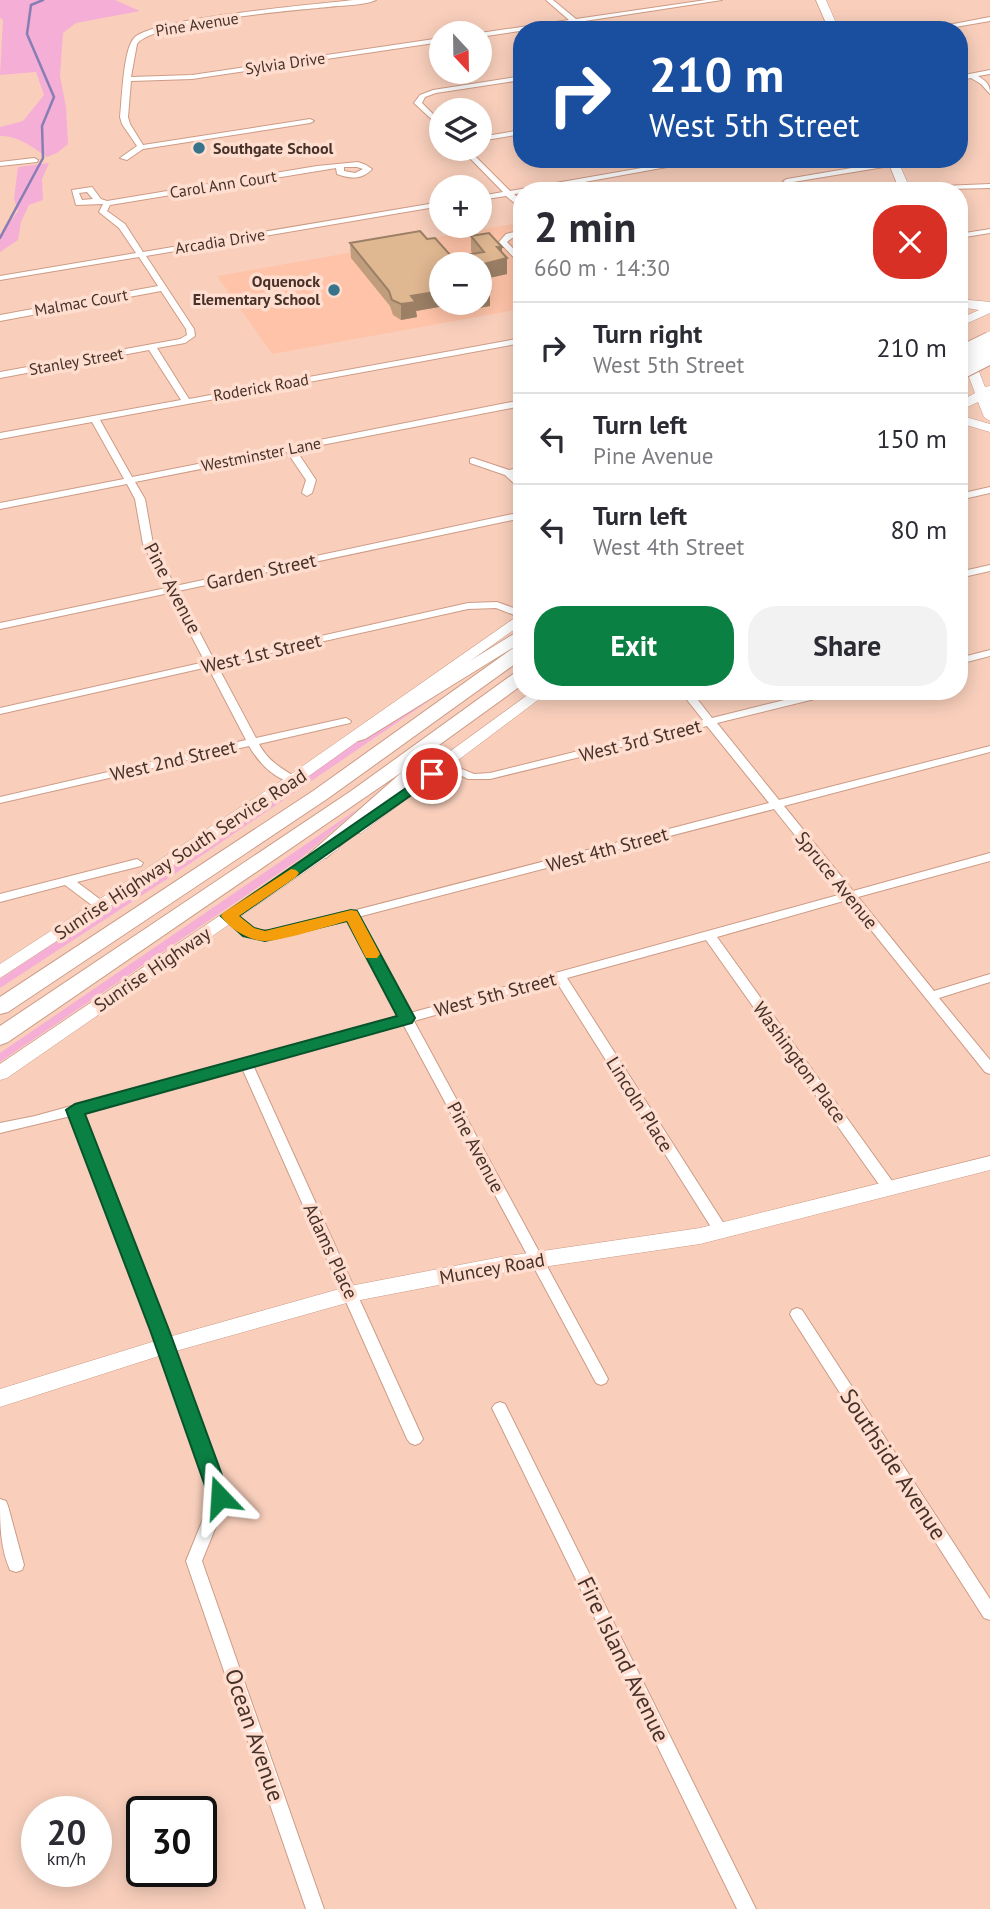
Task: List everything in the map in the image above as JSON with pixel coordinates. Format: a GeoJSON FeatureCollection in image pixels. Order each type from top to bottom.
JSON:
{"type":"FeatureCollection","features":[{"type":"Feature","properties":{"kind":"highway"},"geometry":{"type":"LineString","coordinates":[[968,351],[990,340]]}},
{"type":"Feature","properties":{"kind":"highway"},"geometry":{"type":"LineString","coordinates":[[968,367],[990,356]]}},
{"type":"Feature","properties":{"kind":"highway"},"geometry":{"type":"LineString","coordinates":[[358,735],[513,640]]}},
{"type":"Feature","properties":{"kind":"highway"},"geometry":{"type":"LineString","coordinates":[[0,1007],[320,795],[513,656]]}},
{"type":"Feature","properties":{"kind":"highway"},"geometry":{"type":"LineString","coordinates":[[319,854],[451,740],[513,682]]}},
{"type":"Feature","properties":{"kind":"highway","name":"Sunrise Highway"},"geometry":{"type":"LineString","coordinates":[[0,1037],[348,802],[513,682]]}},
{"type":"Feature","properties":{"kind":"main road"},"geometry":{"type":"LineString","coordinates":[[821,0],[830,21]]}},
{"type":"Feature","properties":{"kind":"main road"},"geometry":{"type":"LineString","coordinates":[[968,305],[990,308]]}},
{"type":"Feature","properties":{"kind":"main road"},"geometry":{"type":"LineString","coordinates":[[968,319],[990,308]]}},
{"type":"Feature","properties":{"kind":"main road"},"geometry":{"type":"LineString","coordinates":[[968,354],[986,392],[990,417]]}},
{"type":"Feature","properties":{"kind":"main road"},"geometry":{"type":"LineString","coordinates":[[968,402],[986,392]]}},
{"type":"Feature","properties":{"kind":"main road"},"geometry":{"type":"LineString","coordinates":[[968,422],[990,428]]}},
{"type":"Feature","properties":{"kind":"main road"},"geometry":{"type":"LineString","coordinates":[[358,735],[513,623]]}},
{"type":"Feature","properties":{"kind":"main road","name":"Sunrise Highway"},"geometry":{"type":"LineString","coordinates":[[0,1073],[319,854],[445,765],[530,700]]}},
{"type":"Feature","properties":{"kind":"main road","name":"Sunrise Highway South Service Road"},"geometry":{"type":"LineString","coordinates":[[0,972],[358,735]]}},
{"type":"Feature","properties":{"kind":"main road","name":"Muncey Road"},"geometry":{"type":"LineString","coordinates":[[0,1398],[165,1346],[350,1294],[537,1259],[721,1231],[990,1163]]}},
{"type":"Feature","properties":{"kind":"street","name":"Pine Avenue"},"geometry":{"type":"LineString","coordinates":[[141,147],[124,120],[135,41],[155,29],[373,0]]}},
{"type":"Feature","properties":{"kind":"street"},"geometry":{"type":"LineString","coordinates":[[549,0],[574,21],[719,0]]}},
{"type":"Feature","properties":{"kind":"street"},"geometry":{"type":"LineString","coordinates":[[968,23],[990,19]]}},
{"type":"Feature","properties":{"kind":"street"},"geometry":{"type":"LineString","coordinates":[[492,34],[513,31]]}},
{"type":"Feature","properties":{"kind":"street","name":"Sylvia Drive"},"geometry":{"type":"LineString","coordinates":[[129,79],[192,77],[429,42]]}},
{"type":"Feature","properties":{"kind":"street"},"geometry":{"type":"LineString","coordinates":[[968,76],[990,72]]}},
{"type":"Feature","properties":{"kind":"street"},"geometry":{"type":"LineString","coordinates":[[971,75],[984,83],[990,92]]}},
{"type":"Feature","properties":{"kind":"street"},"geometry":{"type":"LineString","coordinates":[[429,114],[418,103],[422,96],[435,91],[513,79]]}},
{"type":"Feature","properties":{"kind":"street"},"geometry":{"type":"LineString","coordinates":[[124,158],[141,147],[310,121]]}},
{"type":"Feature","properties":{"kind":"street"},"geometry":{"type":"LineString","coordinates":[[492,137],[513,134]]}},
{"type":"Feature","properties":{"kind":"street"},"geometry":{"type":"LineString","coordinates":[[0,164],[34,160]]}},
{"type":"Feature","properties":{"kind":"street"},"geometry":{"type":"LineString","coordinates":[[476,161],[513,199]]}},
{"type":"Feature","properties":{"kind":"street","name":"Carol Ann Court"},"geometry":{"type":"LineString","coordinates":[[141,254],[122,226],[103,212],[103,202],[317,168],[340,167]]}},
{"type":"Feature","properties":{"kind":"street"},"geometry":{"type":"LineString","coordinates":[[572,182],[654,168]]}},
{"type":"Feature","properties":{"kind":"street"},"geometry":{"type":"LineString","coordinates":[[787,181],[856,168]]}},
{"type":"Feature","properties":{"kind":"street"},"geometry":{"type":"LineString","coordinates":[[968,187],[990,186]]}},
{"type":"Feature","properties":{"kind":"street"},"geometry":{"type":"LineString","coordinates":[[492,196],[513,192]]}},
{"type":"Feature","properties":{"kind":"street","name":"Arcadia Drive"},"geometry":{"type":"LineString","coordinates":[[0,278],[429,206]]}},
{"type":"Feature","properties":{"kind":"street"},"geometry":{"type":"LineString","coordinates":[[968,235],[990,231]]}},
{"type":"Feature","properties":{"kind":"street"},"geometry":{"type":"LineString","coordinates":[[513,235],[503,242],[513,254]]}},
{"type":"Feature","properties":{"kind":"street"},"geometry":{"type":"LineString","coordinates":[[141,254],[190,329],[191,336],[182,341],[152,347],[186,401]]}},
{"type":"Feature","properties":{"kind":"street","name":"Malmac Court"},"geometry":{"type":"LineString","coordinates":[[0,317],[163,288]]}},
{"type":"Feature","properties":{"kind":"street","name":"Roderick Road"},"geometry":{"type":"LineString","coordinates":[[0,436],[513,342]]}},
{"type":"Feature","properties":{"kind":"street","name":"Stanley Street"},"geometry":{"type":"LineString","coordinates":[[0,375],[152,347]]}},
{"type":"Feature","properties":{"kind":"street","name":"Westminster Lane"},"geometry":{"type":"LineString","coordinates":[[0,506],[513,405]]}},
{"type":"Feature","properties":{"kind":"street","name":"Pine Avenue"},"geometry":{"type":"LineString","coordinates":[[94,418],[130,481],[143,510],[148,544],[253,741],[264,761],[293,780]]}},
{"type":"Feature","properties":{"kind":"street"},"geometry":{"type":"LineString","coordinates":[[290,449],[311,480],[307,493]]}},
{"type":"Feature","properties":{"kind":"street"},"geometry":{"type":"LineString","coordinates":[[473,461],[508,473],[513,478]]}},
{"type":"Feature","properties":{"kind":"street"},"geometry":{"type":"LineString","coordinates":[[508,473],[513,472]]}},
{"type":"Feature","properties":{"kind":"street"},"geometry":{"type":"LineString","coordinates":[[968,495],[990,490]]}},
{"type":"Feature","properties":{"kind":"street","name":"Garden Street"},"geometry":{"type":"LineString","coordinates":[[0,626],[513,517]]}},
{"type":"Feature","properties":{"kind":"street"},"geometry":{"type":"LineString","coordinates":[[968,573],[990,568]]}},
{"type":"Feature","properties":{"kind":"street","name":"West 1st Street"},"geometry":{"type":"LineString","coordinates":[[0,711],[468,606],[497,605],[513,612]]}},
{"type":"Feature","properties":{"kind":"street"},"geometry":{"type":"LineString","coordinates":[[968,659],[990,653]]}},
{"type":"Feature","properties":{"kind":"street","name":"Spruce Avenue"},"geometry":{"type":"LineString","coordinates":[[692,700],[990,1069]]}},
{"type":"Feature","properties":{"kind":"street","name":"West 3rd Street"},"geometry":{"type":"LineString","coordinates":[[445,765],[466,775],[484,778],[799,700]]}},
{"type":"Feature","properties":{"kind":"street","name":"West 2nd Street"},"geometry":{"type":"LineString","coordinates":[[0,800],[346,721]]}},
{"type":"Feature","properties":{"kind":"street","name":"West 4th Street"},"geometry":{"type":"LineString","coordinates":[[229,916],[249,932],[265,936],[990,749]]}},
{"type":"Feature","properties":{"kind":"street","name":"West 5th Street"},"geometry":{"type":"LineString","coordinates":[[0,1128],[75,1110],[990,857]]}},
{"type":"Feature","properties":{"kind":"street"},"geometry":{"type":"LineString","coordinates":[[0,898],[138,863]]}},
{"type":"Feature","properties":{"kind":"street"},"geometry":{"type":"LineString","coordinates":[[67,881],[101,906]]}},
{"type":"Feature","properties":{"kind":"street","name":"Pine Avenue"},"geometry":{"type":"LineString","coordinates":[[351,915],[601,1379]]}},
{"type":"Feature","properties":{"kind":"street","name":"Washington Place"},"geometry":{"type":"LineString","coordinates":[[709,935],[891,1189]]}},
{"type":"Feature","properties":{"kind":"street","name":"Lincoln Place"},"geometry":{"type":"LineString","coordinates":[[559,976],[721,1231]]}},
{"type":"Feature","properties":{"kind":"street"},"geometry":{"type":"LineString","coordinates":[[930,996],[990,978]]}},
{"type":"Feature","properties":{"kind":"street","name":"Adams Place"},"geometry":{"type":"LineString","coordinates":[[246,1063],[415,1439]]}},
{"type":"Feature","properties":{"kind":"street"},"geometry":{"type":"LineString","coordinates":[[75,1110],[220,1497],[194,1561]]}},
{"type":"Feature","properties":{"kind":"street","name":"Southside Avenue"},"geometry":{"type":"LineString","coordinates":[[797,1314],[990,1614]]}},
{"type":"Feature","properties":{"kind":"street","name":"Fire Island Avenue"},"geometry":{"type":"LineString","coordinates":[[500,1408],[747,1909]]}},
{"type":"Feature","properties":{"kind":"street"},"geometry":{"type":"LineString","coordinates":[[0,1506],[16,1564]]}},
{"type":"Feature","properties":{"kind":"street","name":"Ocean Avenue"},"geometry":{"type":"LineString","coordinates":[[194,1561],[316,1909]]}},
{"type":"Feature","properties":{"kind":"shaded area"},"geometry":{"type":"Polygon","coordinates":[[[0,0],[115,0],[140,11],[76,23],[63,33],[60,76],[66,107],[68,144],[47,157],[19,140],[0,136],[0,127],[23,121],[44,95],[36,72],[0,75],[3,20],[0,18],[0,0]]]}},
{"type":"Feature","properties":{"kind":"shaded area"},"geometry":{"type":"Polygon","coordinates":[[[49,163],[42,179],[43,200],[29,205],[21,222],[18,240],[0,252],[0,235],[18,211],[14,199],[18,167],[49,163]]]}},
{"type":"Feature","properties":{"kind":"shaded area","name":"Oquenock Elementary School"},"geometry":{"type":"Polygon","coordinates":[[[513,224],[513,310],[492,314],[492,252],[429,252],[429,315],[488,315],[272,354],[217,276],[433,238],[492,238],[492,228],[513,224]]]}},
{"type":"Feature","properties":{"kind":"shaded area"},"geometry":{"type":"Polygon","coordinates":[[[442,687],[439,694],[173,875],[0,988],[0,979],[396,714],[442,687]]]}},
{"type":"Feature","properties":{"kind":"shaded area"},"geometry":{"type":"Polygon","coordinates":[[[359,808],[301,858],[0,1062],[0,1053],[359,808]]]}},
{"type":"Feature","properties":{"kind":"building"},"geometry":{"type":"Polygon","coordinates":[[[420,231],[427,239],[435,238],[448,252],[429,252],[429,293],[411,296],[416,302],[401,304],[392,300],[389,291],[350,243],[420,231]]]}},
{"type":"Feature","properties":{"kind":"building"},"geometry":{"type":"Polygon","coordinates":[[[492,236],[502,247],[497,247],[507,258],[492,262],[492,252],[484,252],[473,238],[492,236]]]}},
{"type":"Feature","properties":{"kind":"waterway"},"geometry":{"type":"LineString","coordinates":[[0,238],[43,158],[42,126],[54,97],[27,34],[31,5],[43,0]]}},
{"type":"Feature","properties":{"kind":"slow traffic"},"geometry":{"type":"LineString","coordinates":[[291,873],[229,916],[249,932],[265,936],[351,915],[372,954]]}},
{"type":"Feature","properties":{"kind":"place","name":"Southgate School"},"geometry":{"type":"Point","coordinates":[199,148]}},
{"type":"Feature","properties":{"kind":"place","name":"Oquenock Elementary School"},"geometry":{"type":"Point","coordinates":[334,290]}},
{"type":"Feature","properties":{"kind":"route"},"geometry":{"type":"LineString","coordinates":[[220,1497],[160,1330],[75,1110],[407,1018],[351,915],[265,936],[249,932],[229,916],[432,774]]}}]}
